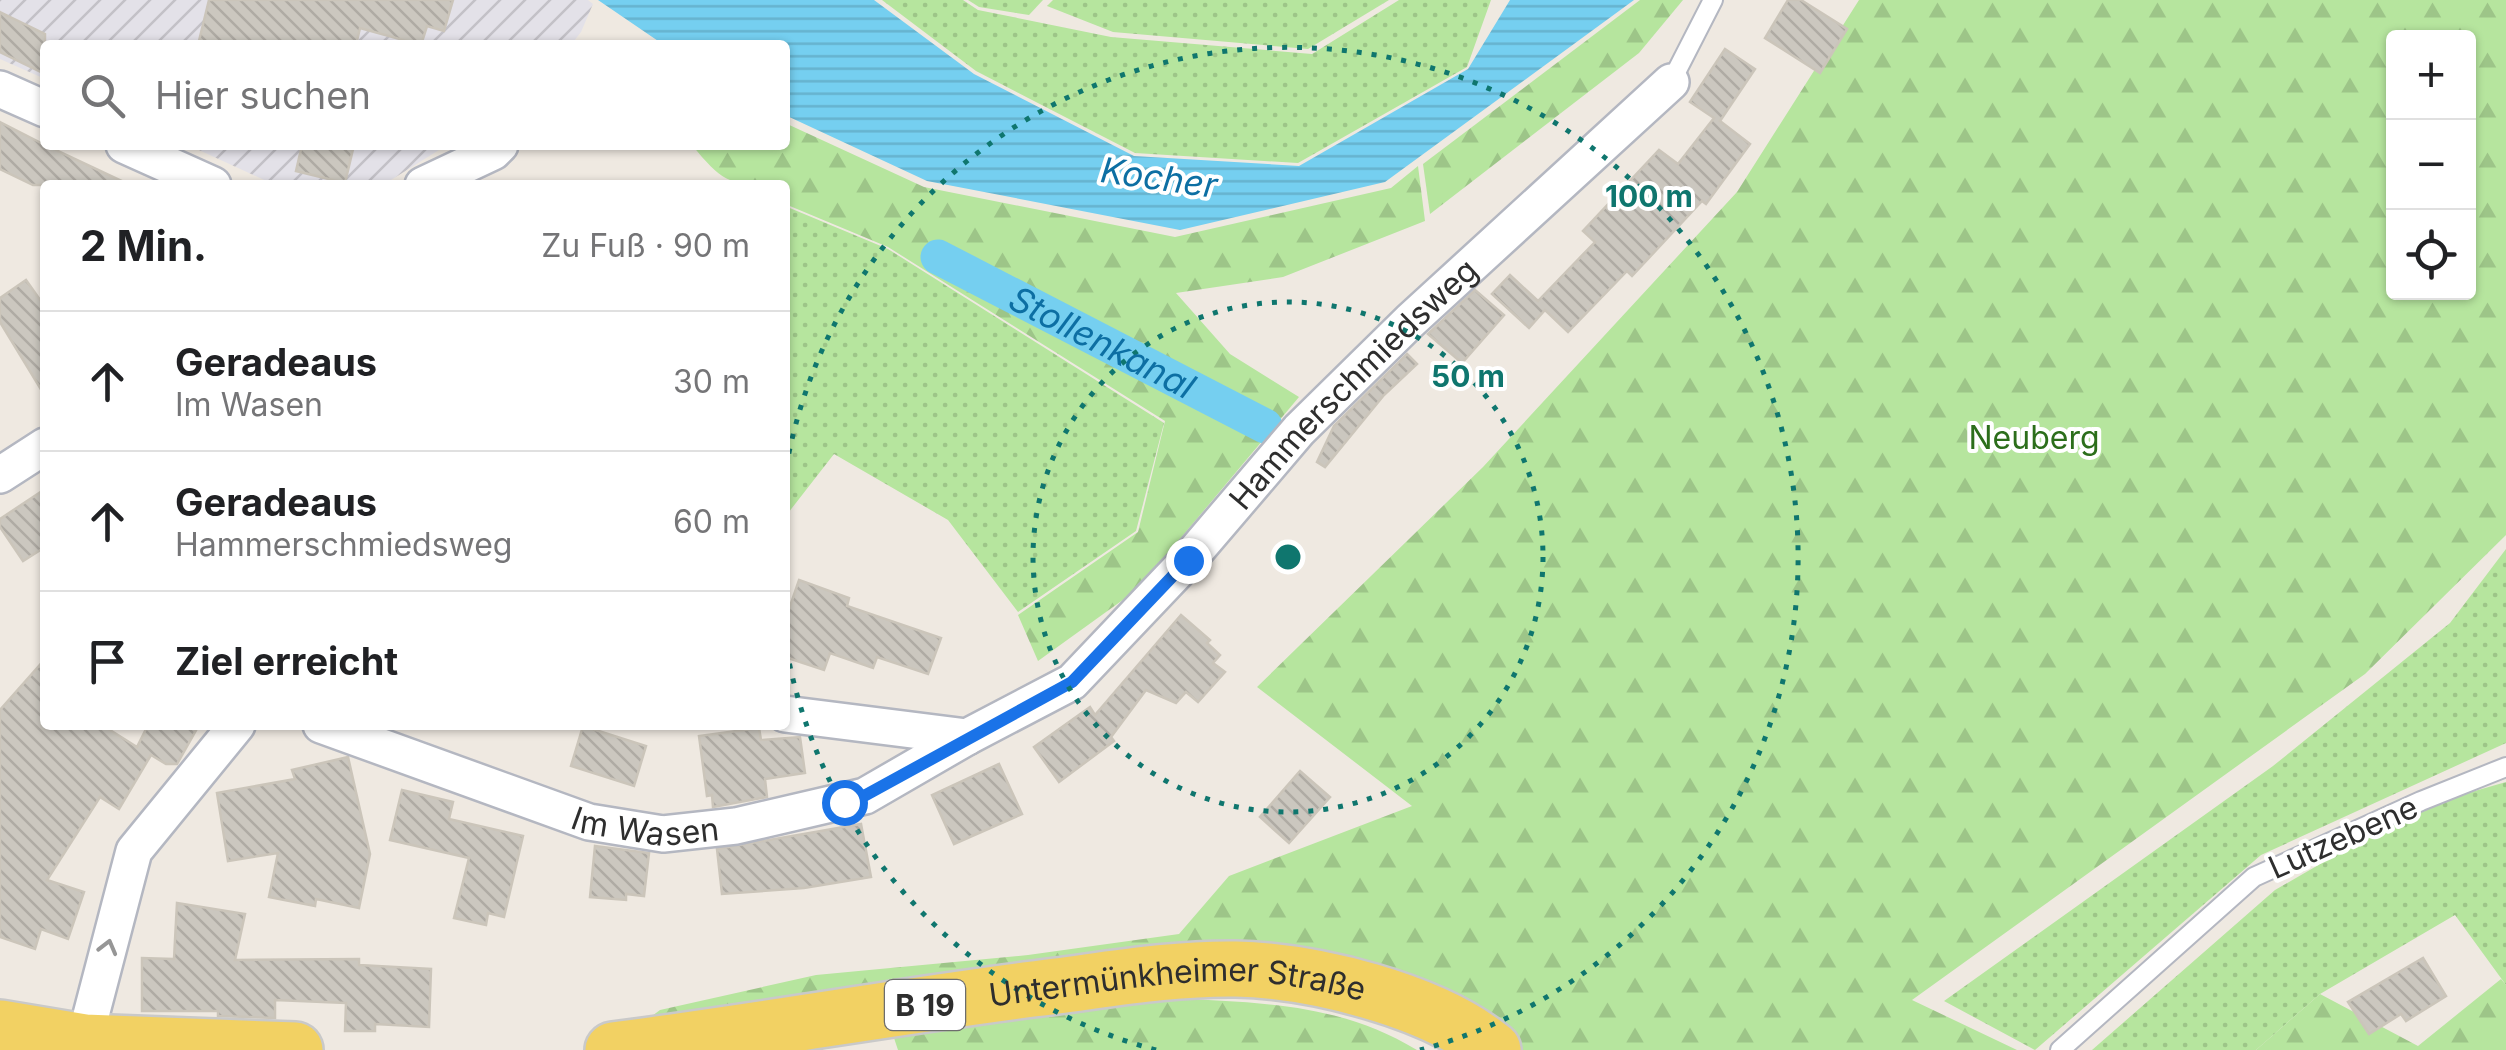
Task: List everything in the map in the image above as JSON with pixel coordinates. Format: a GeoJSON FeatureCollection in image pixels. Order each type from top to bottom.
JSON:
{"type":"FeatureCollection","features":[{"type":"Feature","properties":{"kind":"main road","name":"Untermünkheimer Straße"},"geometry":{"type":"LineString","coordinates":[[613,1050],[837,1033],[1141,975],[1237,969],[1369,990],[1423,1009],[1479,1038],[1493,1050]]}},
{"type":"Feature","properties":{"kind":"main road"},"geometry":{"type":"LineString","coordinates":[[0,1028],[104,1045],[295,1050]]}},
{"type":"Feature","properties":{"kind":"street","name":"Hammerschmiedsweg"},"geometry":{"type":"LineString","coordinates":[[967,737],[1072,682],[1188,560],[1299,430],[1410,321],[1672,82]]}},
{"type":"Feature","properties":{"kind":"street"},"geometry":{"type":"LineString","coordinates":[[0,89],[40,107]]}},
{"type":"Feature","properties":{"kind":"street"},"geometry":{"type":"LineString","coordinates":[[135,150],[203,180]]}},
{"type":"Feature","properties":{"kind":"street"},"geometry":{"type":"LineString","coordinates":[[434,180],[495,150]]}},
{"type":"Feature","properties":{"kind":"street"},"geometry":{"type":"LineString","coordinates":[[0,474],[40,449]]}},
{"type":"Feature","properties":{"kind":"street"},"geometry":{"type":"LineString","coordinates":[[790,715],[967,737]]}},
{"type":"Feature","properties":{"kind":"street"},"geometry":{"type":"LineString","coordinates":[[104,1045],[134,850],[234,730]]}},
{"type":"Feature","properties":{"kind":"street","name":"Im Wasen"},"geometry":{"type":"LineString","coordinates":[[334,730],[589,822],[663,834],[736,826],[864,796],[967,737]]}},
{"type":"Feature","properties":{"kind":"lane","name":"Hammerschmiedsweg"},"geometry":{"type":"LineString","coordinates":[[1672,82],[1712,0]]}},
{"type":"Feature","properties":{"kind":"lane","name":"Lutzebene"},"geometry":{"type":"LineString","coordinates":[[2060,1050],[2254,877],[2506,766]]}},
{"type":"Feature","properties":{"kind":"shaded area"},"geometry":{"type":"Polygon","coordinates":[[[0,0],[588,0],[593,4],[575,40],[40,40],[40,77],[0,59],[0,0]]]}},
{"type":"Feature","properties":{"kind":"shaded area"},"geometry":{"type":"Polygon","coordinates":[[[199,150],[439,150],[391,180],[264,180],[199,150]]]}},
{"type":"Feature","properties":{"kind":"green space"},"geometry":{"type":"Polygon","coordinates":[[[882,0],[963,0],[978,10],[1111,37],[1312,54],[1399,0],[1491,0],[1467,67],[1298,163],[1135,153],[976,71],[882,0]]]}},
{"type":"Feature","properties":{"kind":"green space"},"geometry":{"type":"Polygon","coordinates":[[[968,0],[1043,0],[1029,15],[979,7],[968,0]]]}},
{"type":"Feature","properties":{"kind":"green space"},"geometry":{"type":"Polygon","coordinates":[[[1053,0],[1389,0],[1308,49],[1113,32],[1047,6],[1053,0]]]}},
{"type":"Feature","properties":{"kind":"green space"},"geometry":{"type":"Polygon","coordinates":[[[1640,0],[1683,0],[1639,53],[1430,214],[1423,164],[1640,0]]]}},
{"type":"Feature","properties":{"kind":"green space","name":"Neuberg"},"geometry":{"type":"Polygon","coordinates":[[[1859,0],[2506,0],[2506,535],[2365,674],[1912,1000],[2017,1050],[1523,1050],[1428,986],[648,1019],[660,1010],[816,975],[1028,955],[1179,934],[1229,876],[1412,806],[1257,687],[1483,467],[1737,192],[1859,0]]]}},
{"type":"Feature","properties":{"kind":"green space"},"geometry":{"type":"Polygon","coordinates":[[[790,125],[924,187],[1175,237],[1391,188],[1418,166],[1425,221],[1283,277],[1176,293],[1230,354],[1299,397],[1138,589],[1038,661],[1018,615],[1138,532],[1165,421],[888,247],[790,206],[790,180],[730,180],[697,150],[790,150],[790,125]]]}},
{"type":"Feature","properties":{"kind":"green space"},"geometry":{"type":"Polygon","coordinates":[[[790,208],[888,249],[1164,423],[1136,531],[1018,612],[948,520],[834,454],[790,511],[790,208]]]}},
{"type":"Feature","properties":{"kind":"green space"},"geometry":{"type":"Polygon","coordinates":[[[2506,549],[2506,743],[2261,855],[2035,1050],[1944,1001],[2273,766],[2450,623],[2506,549]]]}},
{"type":"Feature","properties":{"kind":"green space"},"geometry":{"type":"Polygon","coordinates":[[[2506,782],[2506,985],[2455,915],[2320,994],[2256,1050],[2092,1050],[2275,890],[2391,823],[2447,799],[2506,782]]]}},
{"type":"Feature","properties":{"kind":"green space"},"geometry":{"type":"Polygon","coordinates":[[[2501,979],[2506,985],[2506,1050],[2256,1050],[2320,994],[2418,1046],[2501,979]]]}},
{"type":"Feature","properties":{"kind":"green space"},"geometry":{"type":"Polygon","coordinates":[[[1168,998],[1266,1004],[1327,1014],[1387,1034],[1417,1050],[898,1050],[894,1038],[1030,1014],[1168,998]]]}},
{"type":"Feature","properties":{"kind":"water","name":"Kocher"},"geometry":{"type":"Polygon","coordinates":[[[598,0],[874,0],[974,74],[1134,156],[1299,166],[1468,69],[1510,0],[1634,0],[1385,182],[1180,230],[927,181],[790,117],[790,40],[657,40],[598,0]]]}},
{"type":"Feature","properties":{"kind":"building"},"geometry":{"type":"Polygon","coordinates":[[[209,0],[453,0],[444,31],[427,26],[423,40],[403,40],[360,28],[357,40],[199,40],[209,0]]]}},
{"type":"Feature","properties":{"kind":"building"},"geometry":{"type":"Polygon","coordinates":[[[1788,0],[1801,0],[1847,29],[1820,73],[1765,38],[1788,0]]]}},
{"type":"Feature","properties":{"kind":"building"},"geometry":{"type":"Polygon","coordinates":[[[0,12],[45,34],[45,40],[40,40],[40,72],[0,52],[0,12]]]}},
{"type":"Feature","properties":{"kind":"building"},"geometry":{"type":"Polygon","coordinates":[[[1725,49],[1755,69],[1720,121],[1750,144],[1706,204],[1702,201],[1632,276],[1627,271],[1568,332],[1545,310],[1529,328],[1492,294],[1510,275],[1538,301],[1595,242],[1583,231],[1659,150],[1678,164],[1714,118],[1690,102],[1725,49]]]}},
{"type":"Feature","properties":{"kind":"building"},"geometry":{"type":"Polygon","coordinates":[[[0,122],[40,142],[40,150],[56,150],[119,180],[40,180],[40,185],[33,185],[0,169],[0,122]]]}},
{"type":"Feature","properties":{"kind":"building"},"geometry":{"type":"Polygon","coordinates":[[[301,150],[353,150],[346,180],[296,171],[301,150]]]}},
{"type":"Feature","properties":{"kind":"building"},"geometry":{"type":"Polygon","coordinates":[[[26,280],[40,300],[40,388],[0,322],[0,298],[26,280]]]}},
{"type":"Feature","properties":{"kind":"building"},"geometry":{"type":"Polygon","coordinates":[[[1475,290],[1504,315],[1462,363],[1428,334],[1475,290]]]}},
{"type":"Feature","properties":{"kind":"building"},"geometry":{"type":"Polygon","coordinates":[[[1407,354],[1417,364],[1384,395],[1325,467],[1317,462],[1334,426],[1407,354]]]}},
{"type":"Feature","properties":{"kind":"building"},"geometry":{"type":"Polygon","coordinates":[[[40,492],[40,550],[23,561],[0,527],[0,519],[40,492]]]}},
{"type":"Feature","properties":{"kind":"building"},"geometry":{"type":"Polygon","coordinates":[[[799,580],[849,598],[847,606],[941,638],[928,674],[877,657],[873,668],[830,653],[824,670],[790,659],[790,606],[799,580]]]}},
{"type":"Feature","properties":{"kind":"building"},"geometry":{"type":"Polygon","coordinates":[[[1181,615],[1210,640],[1207,643],[1220,655],[1213,663],[1225,672],[1198,702],[1186,692],[1176,703],[1146,690],[1111,737],[1114,741],[1059,782],[1034,747],[1090,707],[1095,715],[1181,615]]]}},
{"type":"Feature","properties":{"kind":"building"},"geometry":{"type":"Polygon","coordinates":[[[40,665],[40,730],[110,730],[137,747],[146,730],[196,730],[177,764],[166,764],[151,755],[119,809],[100,797],[47,880],[84,892],[68,939],[41,929],[35,949],[0,937],[0,710],[40,665]]]}},
{"type":"Feature","properties":{"kind":"building"},"geometry":{"type":"Polygon","coordinates":[[[582,730],[596,730],[646,746],[634,786],[571,766],[582,730]]]}},
{"type":"Feature","properties":{"kind":"building"},"geometry":{"type":"Polygon","coordinates":[[[759,730],[761,740],[800,737],[805,773],[765,779],[767,797],[713,807],[712,795],[707,796],[699,736],[759,730]]]}},
{"type":"Feature","properties":{"kind":"building"},"geometry":{"type":"Polygon","coordinates":[[[348,757],[370,854],[359,908],[316,899],[315,906],[269,897],[278,853],[228,861],[217,793],[295,779],[292,770],[348,757]]]}},
{"type":"Feature","properties":{"kind":"building"},"geometry":{"type":"Polygon","coordinates":[[[999,764],[1022,814],[954,844],[932,795],[999,764]]]}},
{"type":"Feature","properties":{"kind":"building"},"geometry":{"type":"Polygon","coordinates":[[[1300,771],[1330,797],[1289,843],[1260,817],[1300,771]]]}},
{"type":"Feature","properties":{"kind":"building"},"geometry":{"type":"Polygon","coordinates":[[[402,790],[453,802],[449,819],[523,836],[504,917],[488,913],[486,925],[454,918],[469,858],[390,840],[402,790]]]}},
{"type":"Feature","properties":{"kind":"building"},"geometry":{"type":"Polygon","coordinates":[[[861,824],[871,877],[804,888],[722,894],[717,849],[861,824]]]}},
{"type":"Feature","properties":{"kind":"building"},"geometry":{"type":"Polygon","coordinates":[[[595,846],[649,853],[644,896],[626,894],[626,900],[590,897],[595,846]]]}},
{"type":"Feature","properties":{"kind":"building"},"geometry":{"type":"Polygon","coordinates":[[[177,903],[245,914],[235,960],[359,959],[359,965],[431,969],[429,1027],[375,1024],[375,1031],[345,1031],[346,1003],[275,1000],[275,1018],[218,1016],[218,1011],[142,1011],[142,958],[174,959],[177,903]]]}},
{"type":"Feature","properties":{"kind":"building"},"geometry":{"type":"Polygon","coordinates":[[[2423,958],[2446,996],[2406,1021],[2401,1014],[2369,1034],[2348,1002],[2423,958]]]}},
{"type":"Feature","properties":{"kind":"waterway","name":"Stollenkanal"},"geometry":{"type":"LineString","coordinates":[[938,257],[1265,426]]}},
{"type":"Feature","properties":{"kind":"route"},"geometry":{"type":"LineString","coordinates":[[844,802],[864,796],[1072,682],[1188,560]]}}]}
